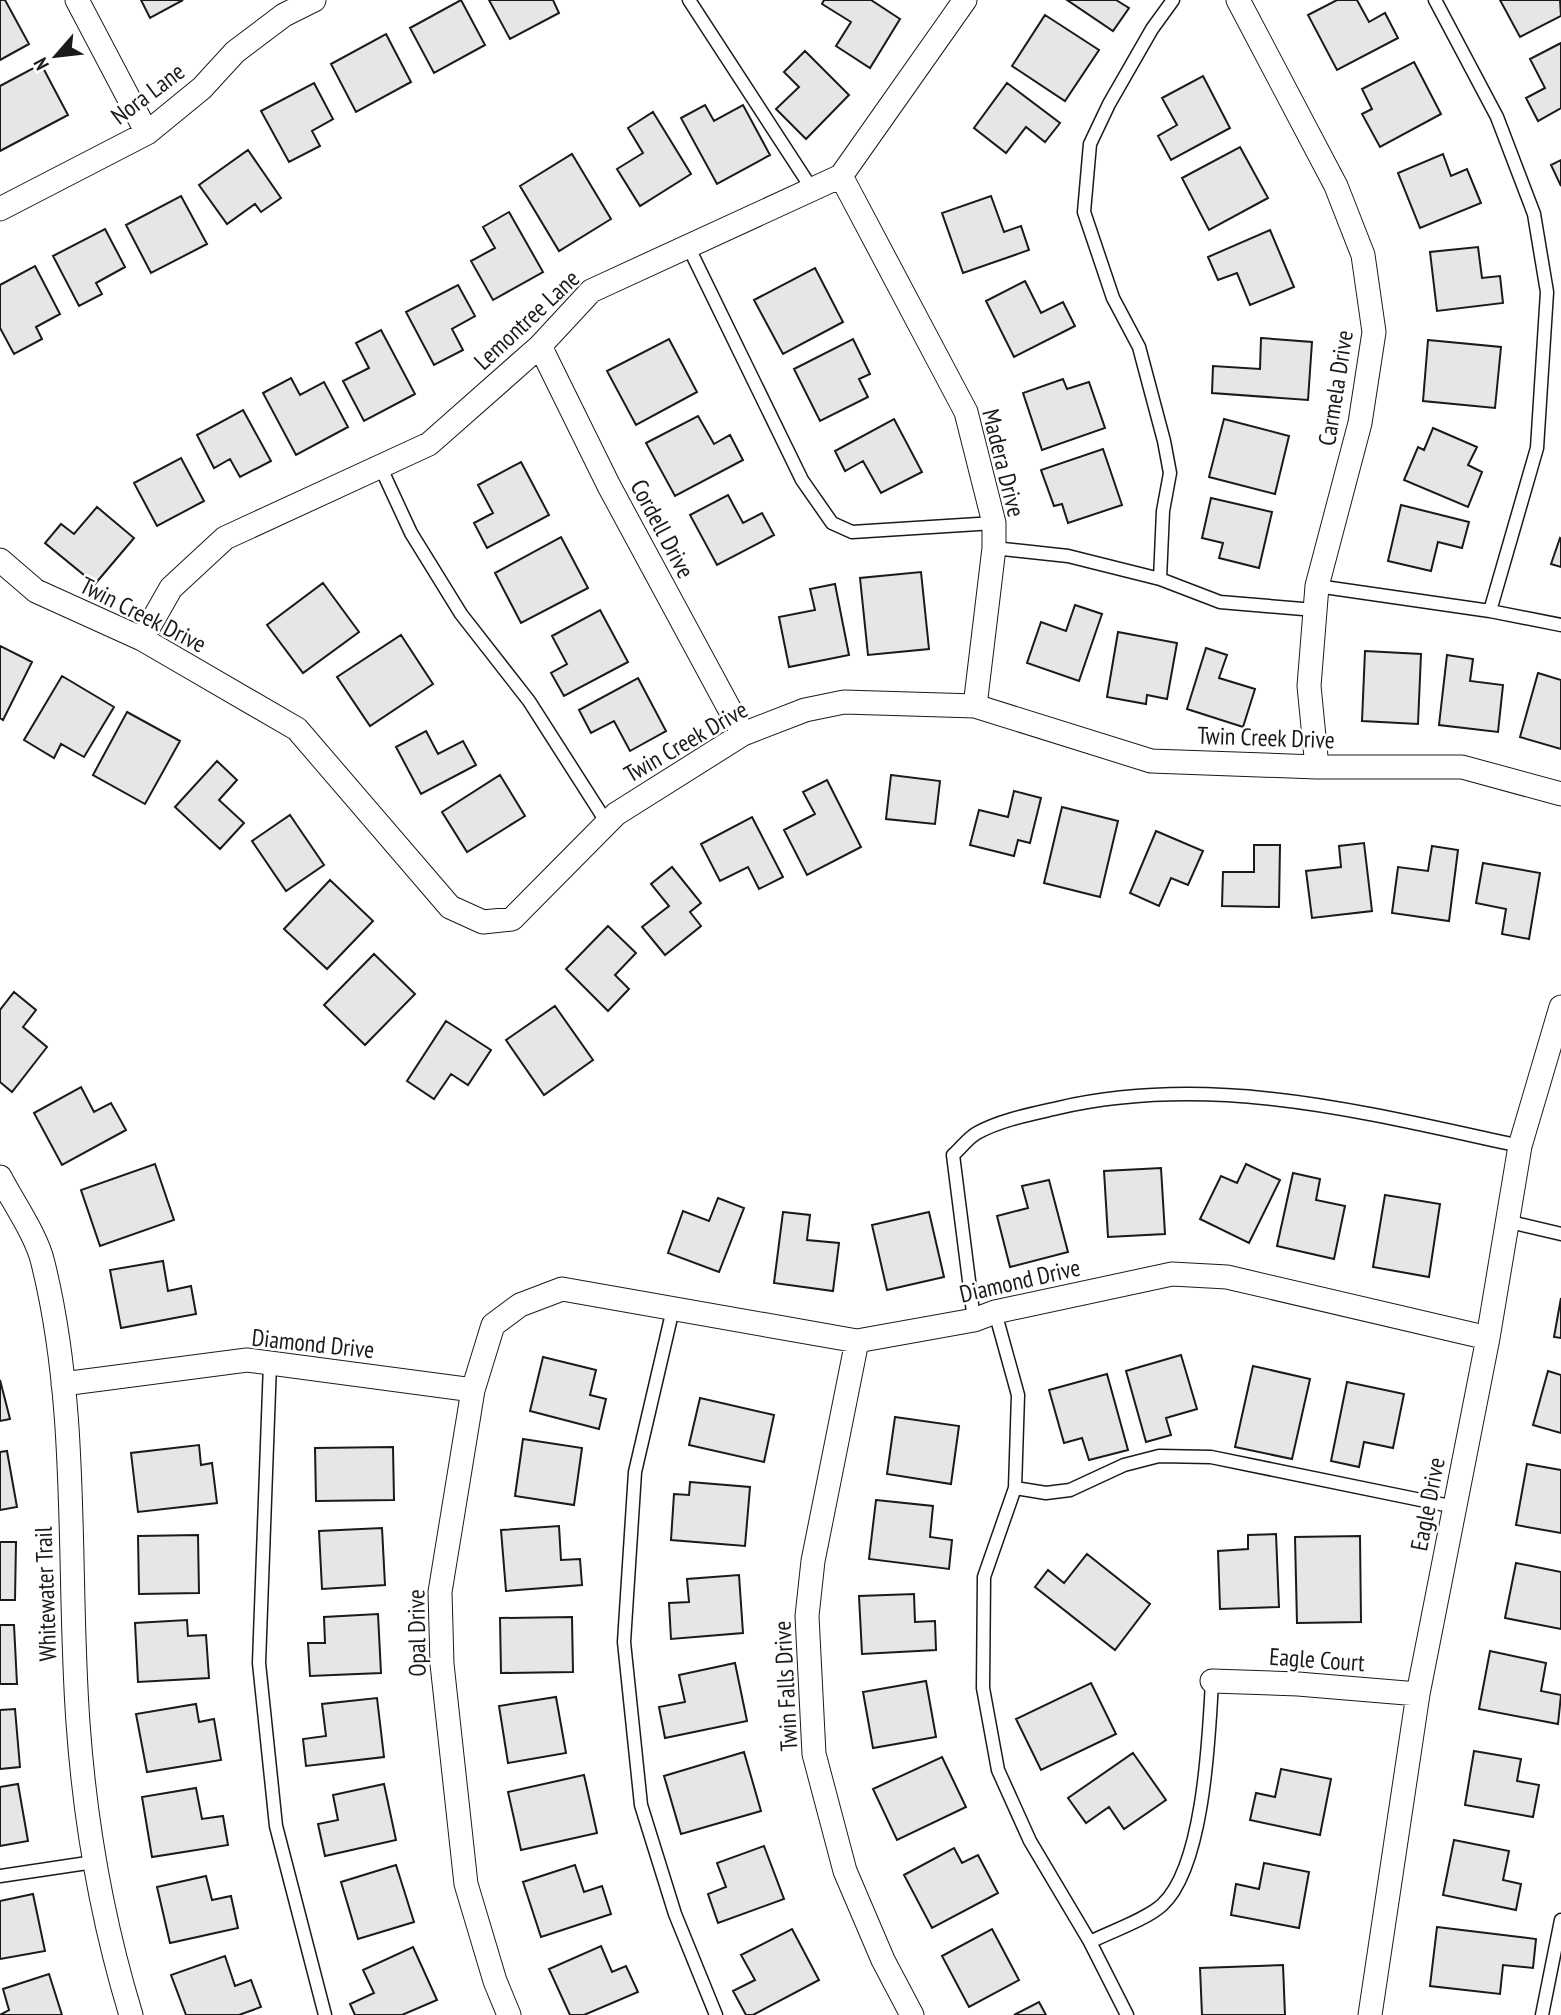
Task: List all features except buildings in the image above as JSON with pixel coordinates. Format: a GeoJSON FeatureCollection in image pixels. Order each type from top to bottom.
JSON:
{"type":"FeatureCollection","features":[{"type":"Feature","properties":{"kind":"street"},"geometry":{"type":"LineString","coordinates":[[76,0],[147,133]]}},
{"type":"Feature","properties":{"kind":"street","name":"Nora Lane"},"geometry":{"type":"LineString","coordinates":[[0,209],[147,133],[202,88],[280,7],[314,0]]}},
{"type":"Feature","properties":{"kind":"street","name":"Lemontree Lane"},"geometry":{"type":"LineString","coordinates":[[142,639],[171,588],[225,538],[429,444],[540,346],[591,291],[841,176],[965,0]]}},
{"type":"Feature","properties":{"kind":"street","name":"Carmela Drive"},"geometry":{"type":"LineString","coordinates":[[1238,0],[1336,186],[1363,256],[1374,332],[1360,423],[1317,586],[1309,685],[1317,768]]}},
{"type":"Feature","properties":{"kind":"street","name":"Madera Drive"},"geometry":{"type":"LineString","coordinates":[[841,176],[966,412],[993,523],[994,548],[975,706]]}},
{"type":"Feature","properties":{"kind":"street","name":"Cordell Drive"},"geometry":{"type":"LineString","coordinates":[[540,346],[610,486],[743,734]]}},
{"type":"Feature","properties":{"kind":"street","name":"Twin Creek Drive"},"geometry":{"type":"LineString","coordinates":[[0,560],[36,591],[142,639],[297,729],[450,907],[483,922],[512,919],[616,814],[743,734],[805,710],[844,702],[975,706],[1151,761],[1317,768],[1462,767],[1561,794]]}},
{"type":"Feature","properties":{"kind":"street","name":"Eagle Drive"},"geometry":{"type":"LineString","coordinates":[[1370,2015],[1418,1694],[1488,1338],[1520,1146],[1561,1007]]}},
{"type":"Feature","properties":{"kind":"street","name":"Whitewater Trail"},"geometry":{"type":"LineString","coordinates":[[0,1177],[43,1260],[63,1384],[78,1725],[94,1862],[112,1954],[131,2015]]}},
{"type":"Feature","properties":{"kind":"street","name":"Diamond Drive"},"geometry":{"type":"LineString","coordinates":[[562,1289],[857,1341],[985,1316],[1172,1274],[1227,1276],[1488,1338]]}},
{"type":"Feature","properties":{"kind":"street","name":"Opal Drive"},"geometry":{"type":"LineString","coordinates":[[509,2015],[495,1981],[466,1884],[442,1664],[440,1592],[473,1390],[493,1325],[520,1305],[562,1289]]}},
{"type":"Feature","properties":{"kind":"street","name":"Twin Falls Drive"},"geometry":{"type":"LineString","coordinates":[[857,1341],[813,1561],[807,1616],[814,1754],[845,1871],[883,1960],[912,2015]]}},
{"type":"Feature","properties":{"kind":"street","name":"Diamond Drive"},"geometry":{"type":"LineString","coordinates":[[63,1384],[247,1360],[473,1390]]}},
{"type":"Feature","properties":{"kind":"street","name":"Eagle Court"},"geometry":{"type":"LineString","coordinates":[[1212,1681],[1298,1684],[1418,1694]]}},
{"type":"Feature","properties":{"kind":"lane"},"geometry":{"type":"LineString","coordinates":[[689,0],[812,190]]}},
{"type":"Feature","properties":{"kind":"lane"},"geometry":{"type":"LineString","coordinates":[[1160,579],[1163,511],[1170,473],[1166,452],[1139,347],[1113,298],[1084,212],[1090,145],[1109,104],[1152,29],[1173,0]]}},
{"type":"Feature","properties":{"kind":"lane"},"geometry":{"type":"LineString","coordinates":[[1434,0],[1497,117],[1534,214],[1547,292],[1536,448],[1490,611]]}},
{"type":"Feature","properties":{"kind":"lane"},"geometry":{"type":"LineString","coordinates":[[688,246],[802,480],[832,523],[852,533],[993,523]]}},
{"type":"Feature","properties":{"kind":"lane"},"geometry":{"type":"LineString","coordinates":[[380,466],[411,533],[461,614],[529,701],[607,822]]}},
{"type":"Feature","properties":{"kind":"lane"},"geometry":{"type":"LineString","coordinates":[[994,548],[1068,556],[1160,579],[1220,602],[1315,610]]}},
{"type":"Feature","properties":{"kind":"lane"},"geometry":{"type":"LineString","coordinates":[[1317,586],[1490,611],[1561,625]]}},
{"type":"Feature","properties":{"kind":"lane"},"geometry":{"type":"LineString","coordinates":[[1127,2015],[1090,1942],[1030,1841],[998,1770],[983,1688],[984,1577],[1015,1488],[1018,1395],[985,1316],[953,1155],[976,1133],[1030,1114],[1093,1100],[1154,1093],[1256,1096],[1336,1107],[1520,1146]]}},
{"type":"Feature","properties":{"kind":"lane"},"geometry":{"type":"LineString","coordinates":[[1506,1221],[1561,1234]]}},
{"type":"Feature","properties":{"kind":"lane"},"geometry":{"type":"LineString","coordinates":[[673,1309],[635,1472],[624,1642],[641,1805],[675,1914],[716,2015]]}},
{"type":"Feature","properties":{"kind":"lane"},"geometry":{"type":"LineString","coordinates":[[271,1363],[258,1663],[276,1826],[325,2015]]}},
{"type":"Feature","properties":{"kind":"lane"},"geometry":{"type":"LineString","coordinates":[[1015,1488],[1046,1493],[1070,1489],[1124,1465],[1159,1456],[1211,1457],[1455,1507]]}},
{"type":"Feature","properties":{"kind":"lane"},"geometry":{"type":"LineString","coordinates":[[1090,1942],[1162,1906],[1180,1881],[1192,1846],[1208,1755],[1212,1681]]}},
{"type":"Feature","properties":{"kind":"lane"},"geometry":{"type":"LineString","coordinates":[[0,1876],[94,1862]]}},
{"type":"Feature","properties":{"kind":"lane"},"geometry":{"type":"LineString","coordinates":[[1542,2015],[1561,1920]]}}]}
